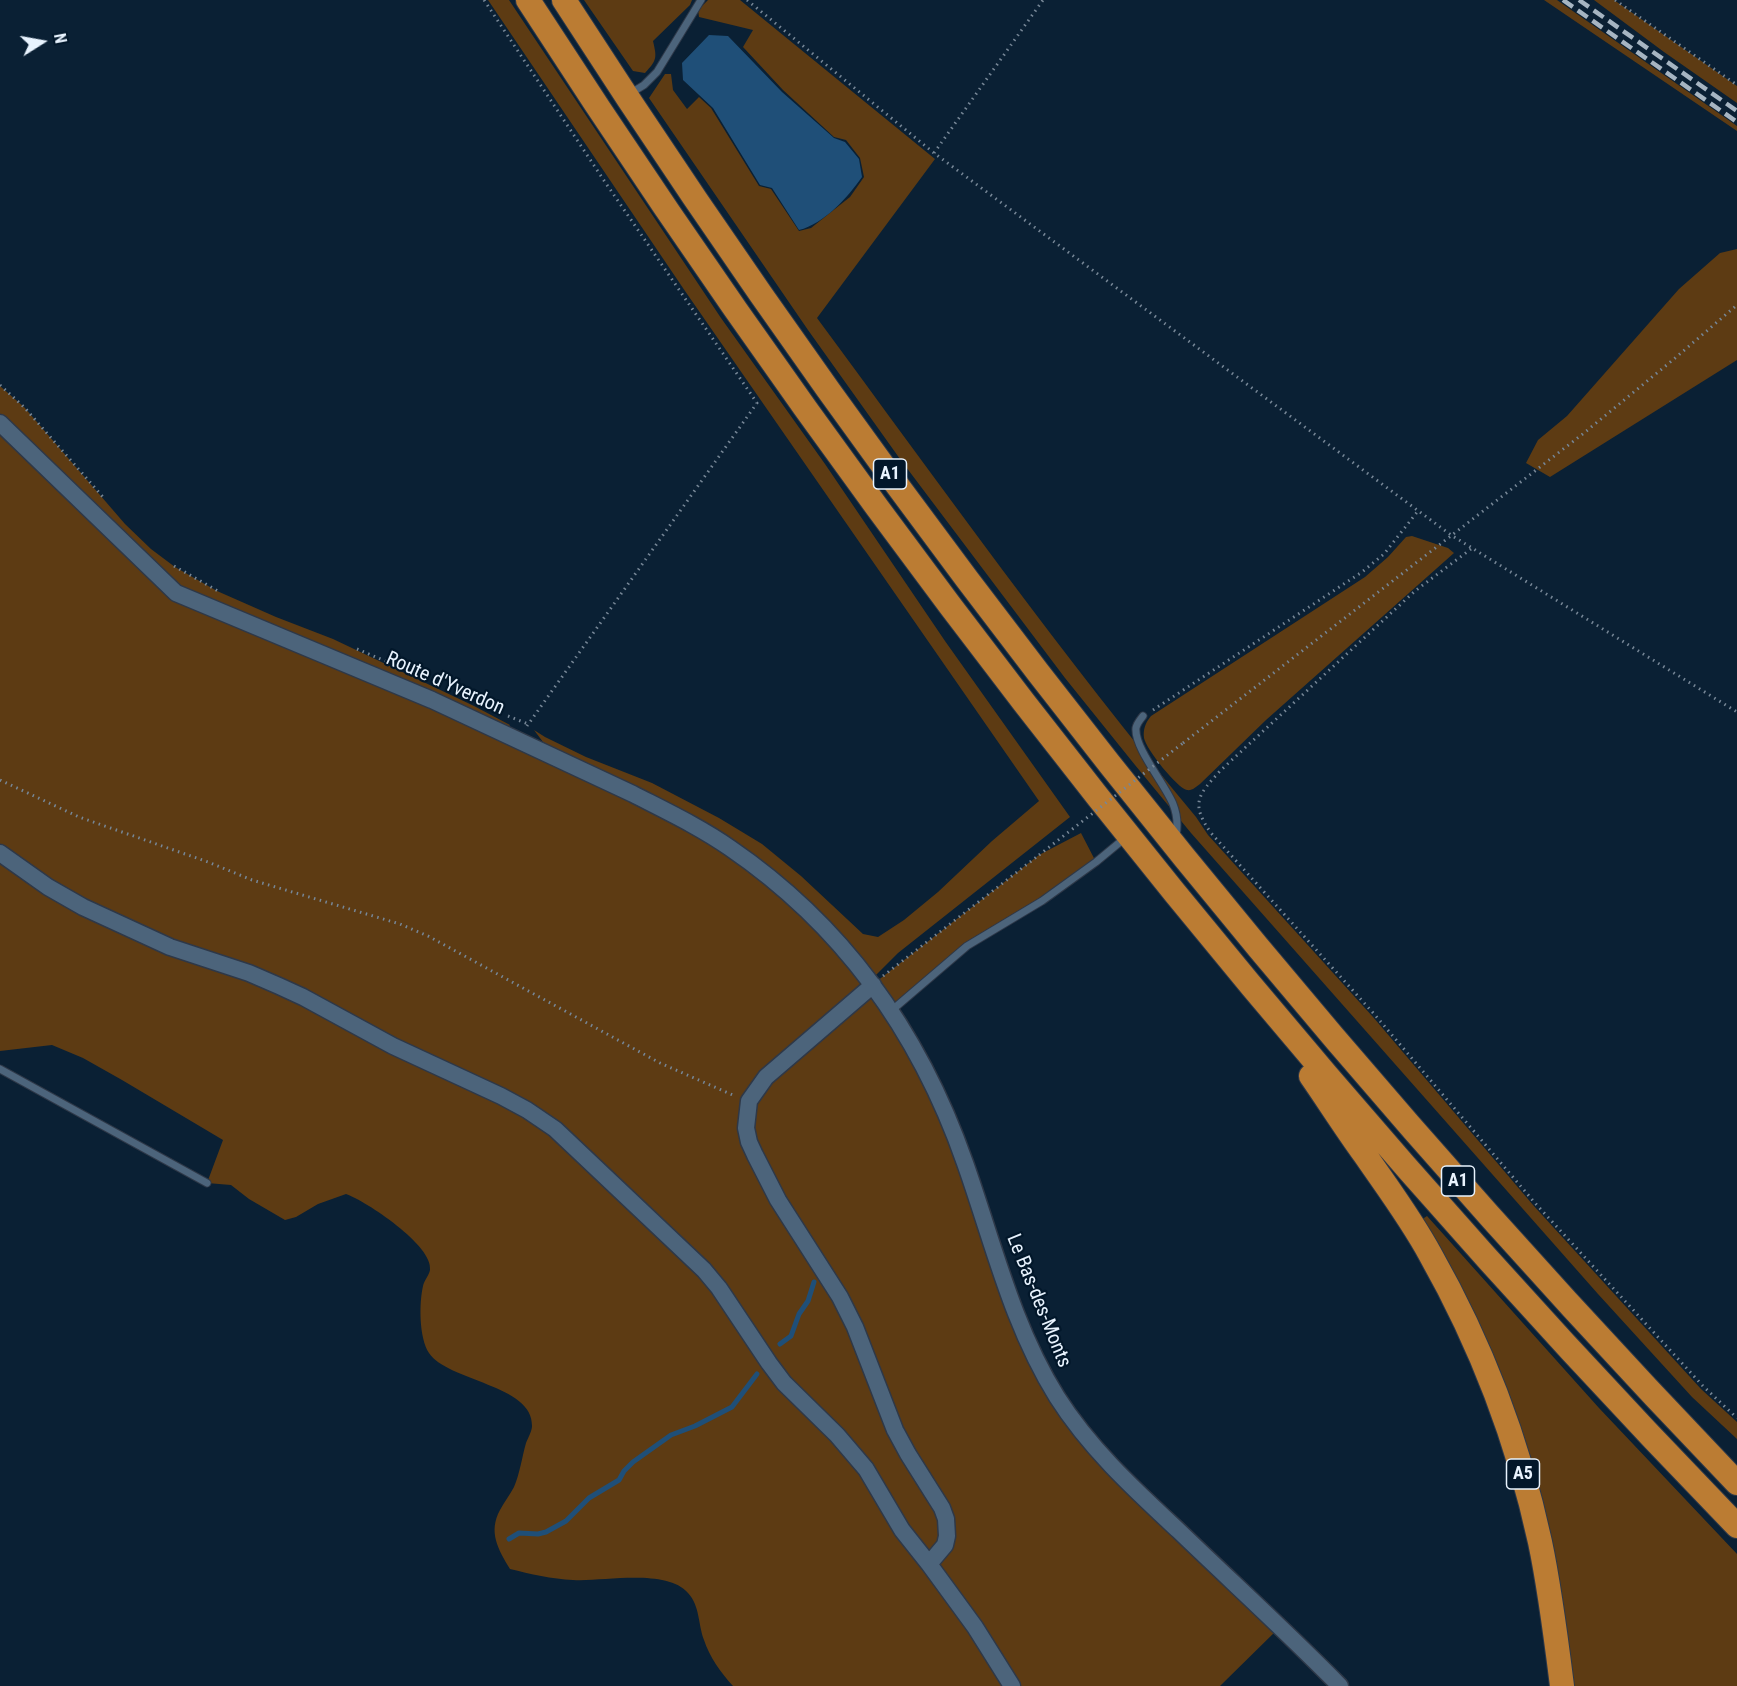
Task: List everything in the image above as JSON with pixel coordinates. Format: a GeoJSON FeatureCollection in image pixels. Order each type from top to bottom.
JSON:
{"type":"FeatureCollection","features":[{"type":"Feature","properties":{"kind":"highway","name":"A1"},"geometry":{"type":"LineString","coordinates":[[528,0],[665,207],[818,425],[959,616],[1128,835],[1377,1133],[1618,1402],[1737,1526]]}},
{"type":"Feature","properties":{"kind":"highway","name":"A1"},"geometry":{"type":"LineString","coordinates":[[564,0],[626,96],[750,278],[915,509],[1014,641],[1175,845],[1305,1003],[1484,1210],[1737,1484]]}},
{"type":"Feature","properties":{"kind":"highway","name":"A5"},"geometry":{"type":"LineString","coordinates":[[1239,970],[1412,1223],[1441,1274],[1470,1333],[1504,1415],[1530,1501],[1548,1588],[1562,1686]]}},
{"type":"Feature","properties":{"kind":"street","name":"Route d'Yverdon"},"geometry":{"type":"LineString","coordinates":[[0,423],[176,593],[432,700],[666,810],[729,848],[781,887],[838,942],[873,985]]}},
{"type":"Feature","properties":{"kind":"street"},"geometry":{"type":"LineString","coordinates":[[0,853],[48,887],[83,907],[170,947],[249,973],[287,989],[393,1046],[501,1096],[555,1129],[704,1270],[719,1288],[784,1383],[837,1435],[866,1469],[902,1530],[975,1627],[1012,1686]]}},
{"type":"Feature","properties":{"kind":"street","name":"Le Bas-des-Monts"},"geometry":{"type":"LineString","coordinates":[[873,985],[914,1048],[941,1101],[966,1165],[1011,1301],[1036,1358],[1058,1399],[1084,1435],[1115,1469],[1340,1686]]}},
{"type":"Feature","properties":{"kind":"street"},"geometry":{"type":"LineString","coordinates":[[873,985],[766,1077],[749,1101],[746,1128],[749,1142],[778,1200],[840,1297],[855,1327],[895,1430],[942,1508],[946,1519],[945,1545],[929,1564]]}},
{"type":"Feature","properties":{"kind":"lane"},"geometry":{"type":"LineString","coordinates":[[626,96],[644,85],[657,72],[701,0]]}},
{"type":"Feature","properties":{"kind":"lane"},"geometry":{"type":"LineString","coordinates":[[1143,716],[1136,728],[1138,741],[1174,806],[1177,820],[1175,845]]}},
{"type":"Feature","properties":{"kind":"lane"},"geometry":{"type":"LineString","coordinates":[[891,1011],[967,946],[1051,895],[1128,835]]}},
{"type":"Feature","properties":{"kind":"lane"},"geometry":{"type":"LineString","coordinates":[[0,1069],[207,1183]]}},
{"type":"Feature","properties":{"kind":"path"},"geometry":{"type":"LineString","coordinates":[[484,0],[605,182],[757,403],[517,740]]}},
{"type":"Feature","properties":{"kind":"path"},"geometry":{"type":"LineString","coordinates":[[747,0],[934,153],[1451,535],[1737,712]]}},
{"type":"Feature","properties":{"kind":"path"},"geometry":{"type":"LineString","coordinates":[[934,153],[1042,0]]}},
{"type":"Feature","properties":{"kind":"path"},"geometry":{"type":"LineString","coordinates":[[1615,0],[1737,85]]}},
{"type":"Feature","properties":{"kind":"path"},"geometry":{"type":"LineString","coordinates":[[873,985],[1622,402],[1737,305]]}},
{"type":"Feature","properties":{"kind":"path"},"geometry":{"type":"LineString","coordinates":[[0,385],[24,407],[105,500]]}},
{"type":"Feature","properties":{"kind":"path"},"geometry":{"type":"LineString","coordinates":[[1143,716],[1362,572],[1384,554],[1418,511]]}},
{"type":"Feature","properties":{"kind":"path"},"geometry":{"type":"LineString","coordinates":[[1471,549],[1415,591],[1221,770],[1199,798],[1198,808],[1211,832],[1375,1015],[1535,1203],[1703,1386],[1737,1418]]}},
{"type":"Feature","properties":{"kind":"path"},"geometry":{"type":"LineString","coordinates":[[167,561],[227,595]]}},
{"type":"Feature","properties":{"kind":"path"},"geometry":{"type":"LineString","coordinates":[[354,648],[393,664]]}},
{"type":"Feature","properties":{"kind":"path"},"geometry":{"type":"LineString","coordinates":[[507,716],[528,724]]}},
{"type":"Feature","properties":{"kind":"path"},"geometry":{"type":"LineString","coordinates":[[0,780],[78,817],[208,862],[252,880],[400,924],[428,936],[660,1063],[749,1101]]}},
{"type":"Feature","properties":{"kind":"shaded area"},"geometry":{"type":"Polygon","coordinates":[[[488,0],[509,0],[721,318],[1070,817],[898,953],[876,975],[789,884],[543,742],[534,730],[586,757],[652,783],[719,818],[762,844],[801,876],[863,934],[878,937],[904,920],[938,892],[1039,801],[685,291],[488,0]]]}},
{"type":"Feature","properties":{"kind":"shaded area"},"geometry":{"type":"Polygon","coordinates":[[[584,0],[692,0],[690,5],[653,41],[655,59],[645,73],[633,71],[584,0]]]}},
{"type":"Feature","properties":{"kind":"shaded area"},"geometry":{"type":"Polygon","coordinates":[[[708,0],[740,0],[935,159],[817,318],[1050,633],[1208,835],[1373,1017],[1533,1205],[1701,1389],[1737,1422],[1737,1439],[1692,1397],[1598,1294],[1191,833],[1065,678],[900,459],[808,330],[649,98],[665,74],[671,74],[673,90],[687,109],[699,97],[711,108],[759,186],[771,189],[799,231],[811,228],[850,197],[864,177],[860,158],[846,140],[834,137],[783,90],[743,47],[753,30],[699,17],[698,10],[708,0]]]}},
{"type":"Feature","properties":{"kind":"shaded area"},"geometry":{"type":"Polygon","coordinates":[[[1544,0],[1557,0],[1737,126],[1737,131],[1544,0]]]}},
{"type":"Feature","properties":{"kind":"shaded area"},"geometry":{"type":"Polygon","coordinates":[[[1594,0],[1614,0],[1737,86],[1737,103],[1664,52],[1594,0]]]}},
{"type":"Feature","properties":{"kind":"shaded area"},"geometry":{"type":"Polygon","coordinates":[[[1737,249],[1737,360],[1550,477],[1526,463],[1538,440],[1567,416],[1679,289],[1720,253],[1737,249]]]}},
{"type":"Feature","properties":{"kind":"shaded area"},"geometry":{"type":"Polygon","coordinates":[[[0,386],[24,407],[125,524],[151,549],[175,567],[217,591],[333,639],[474,706],[510,725],[508,728],[177,591],[0,418],[0,386]]]}},
{"type":"Feature","properties":{"kind":"shaded area"},"geometry":{"type":"Polygon","coordinates":[[[0,427],[175,596],[365,671],[729,847],[872,985],[1039,855],[1081,833],[1096,862],[1060,889],[979,937],[891,1011],[903,1029],[996,1258],[1075,1424],[1280,1627],[1220,1686],[733,1686],[709,1652],[692,1598],[678,1585],[650,1578],[565,1579],[510,1569],[498,1547],[495,1526],[496,1518],[518,1476],[532,1428],[529,1412],[519,1401],[505,1392],[453,1370],[429,1353],[423,1339],[421,1302],[423,1286],[430,1270],[428,1260],[410,1237],[368,1205],[346,1194],[285,1220],[249,1199],[231,1185],[207,1183],[223,1140],[122,1080],[83,1058],[52,1045],[0,1051],[0,427]]]}},
{"type":"Feature","properties":{"kind":"shaded area"},"geometry":{"type":"Polygon","coordinates":[[[1412,536],[1448,548],[1454,553],[1266,720],[1200,784],[1187,790],[1176,783],[1150,750],[1144,738],[1144,729],[1151,716],[1365,577],[1406,537],[1412,536]]]}},
{"type":"Feature","properties":{"kind":"shaded area"},"geometry":{"type":"Polygon","coordinates":[[[1427,1216],[1599,1408],[1737,1554],[1737,1686],[1572,1686],[1554,1570],[1421,1220],[1427,1216]]]}},
{"type":"Feature","properties":{"kind":"water"},"geometry":{"type":"Polygon","coordinates":[[[709,35],[728,36],[782,92],[834,138],[845,142],[859,159],[862,177],[850,193],[826,216],[808,227],[799,230],[772,188],[760,185],[713,108],[683,80],[682,63],[709,35]]]}},
{"type":"Feature","properties":{"kind":"waterway"},"geometry":{"type":"LineString","coordinates":[[780,1344],[791,1336],[799,1314],[808,1301],[814,1282]]}},
{"type":"Feature","properties":{"kind":"waterway"},"geometry":{"type":"LineString","coordinates":[[509,1539],[519,1533],[546,1532],[566,1521],[589,1498],[619,1480],[633,1462],[671,1435],[695,1426],[732,1407],[757,1374]]}},
{"type":"Feature","properties":{"kind":"railway"},"geometry":{"type":"LineString","coordinates":[[1563,0],[1737,122]]}},
{"type":"Feature","properties":{"kind":"railway"},"geometry":{"type":"LineString","coordinates":[[1579,0],[1737,111]]}}]}
